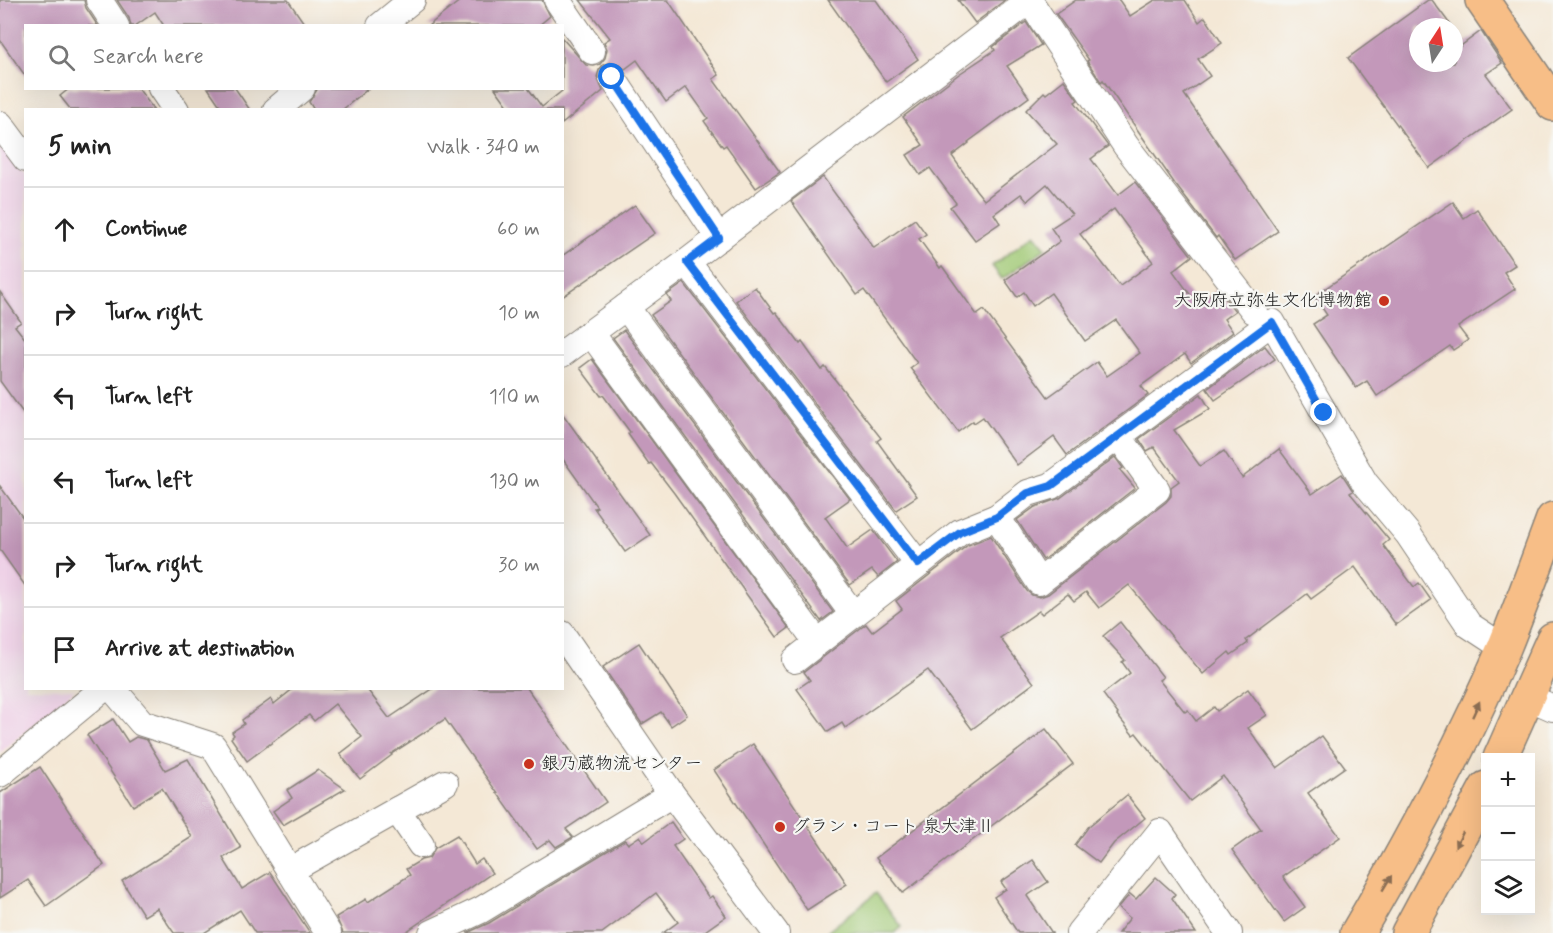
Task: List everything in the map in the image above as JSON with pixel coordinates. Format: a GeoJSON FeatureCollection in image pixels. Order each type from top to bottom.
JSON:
{"type":"FeatureCollection","features":[{"type":"Feature","properties":{"kind":"main road"},"geometry":{"type":"LineString","coordinates":[[1482,0],[1550,91]]}},
{"type":"Feature","properties":{"kind":"main road"},"geometry":{"type":"LineString","coordinates":[[1357,933],[1394,870],[1456,753],[1504,648],[1553,519]]}},
{"type":"Feature","properties":{"kind":"main road"},"geometry":{"type":"LineString","coordinates":[[1504,753],[1540,703],[1553,639]]}},
{"type":"Feature","properties":{"kind":"main road"},"geometry":{"type":"LineString","coordinates":[[1408,933],[1481,796]]}},
{"type":"Feature","properties":{"kind":"street"},"geometry":{"type":"LineString","coordinates":[[99,0],[115,24]]}},
{"type":"Feature","properties":{"kind":"street"},"geometry":{"type":"LineString","coordinates":[[382,24],[411,0]]}},
{"type":"Feature","properties":{"kind":"street"},"geometry":{"type":"LineString","coordinates":[[557,0],[592,51]]}},
{"type":"Feature","properties":{"kind":"street"},"geometry":{"type":"LineString","coordinates":[[564,353],[719,238],[1030,0],[1126,146],[1254,311]]}},
{"type":"Feature","properties":{"kind":"street"},"geometry":{"type":"LineString","coordinates":[[612,77],[719,238]]}},
{"type":"Feature","properties":{"kind":"street"},"geometry":{"type":"LineString","coordinates":[[162,90],[175,108]]}},
{"type":"Feature","properties":{"kind":"street"},"geometry":{"type":"LineString","coordinates":[[278,108],[300,90]]}},
{"type":"Feature","properties":{"kind":"street"},"geometry":{"type":"LineString","coordinates":[[0,124],[24,156]]}},
{"type":"Feature","properties":{"kind":"street"},"geometry":{"type":"LineString","coordinates":[[687,262],[918,564]]}},
{"type":"Feature","properties":{"kind":"street"},"geometry":{"type":"LineString","coordinates":[[626,307],[853,614]]}},
{"type":"Feature","properties":{"kind":"street"},"geometry":{"type":"LineString","coordinates":[[795,660],[960,532],[997,517],[1028,493],[1051,486],[1272,322],[1365,483],[1408,534],[1469,625],[1504,648]]}},
{"type":"Feature","properties":{"kind":"street"},"geometry":{"type":"LineString","coordinates":[[591,333],[817,642]]}},
{"type":"Feature","properties":{"kind":"street"},"geometry":{"type":"LineString","coordinates":[[997,517],[1040,582],[1157,490],[1119,437]]}},
{"type":"Feature","properties":{"kind":"street"},"geometry":{"type":"LineString","coordinates":[[564,637],[671,792],[776,933]]}},
{"type":"Feature","properties":{"kind":"street"},"geometry":{"type":"LineString","coordinates":[[0,774],[102,690]]}},
{"type":"Feature","properties":{"kind":"street"},"geometry":{"type":"LineString","coordinates":[[114,690],[142,723],[213,746],[328,933]]}},
{"type":"Feature","properties":{"kind":"street"},"geometry":{"type":"LineString","coordinates":[[290,871],[445,783]]}},
{"type":"Feature","properties":{"kind":"street"},"geometry":{"type":"LineString","coordinates":[[432,933],[481,910],[664,799],[671,792]]}},
{"type":"Feature","properties":{"kind":"street"},"geometry":{"type":"LineString","coordinates":[[397,810],[421,845]]}},
{"type":"Feature","properties":{"kind":"street"},"geometry":{"type":"LineString","coordinates":[[1079,933],[1160,832],[1229,933]]}},
{"type":"Feature","properties":{"kind":"shaded area"},"geometry":{"type":"Polygon","coordinates":[[[0,141],[24,174],[24,690],[74,690],[0,753],[0,141]]]}},
{"type":"Feature","properties":{"kind":"green space"},"geometry":{"type":"Polygon","coordinates":[[[1034,234],[1046,248],[1002,279],[992,266],[1034,234]]]}},
{"type":"Feature","properties":{"kind":"green space"},"geometry":{"type":"Polygon","coordinates":[[[876,893],[902,927],[895,933],[826,933],[876,893]]]}},
{"type":"Feature","properties":{"kind":"building"},"geometry":{"type":"Polygon","coordinates":[[[0,0],[84,0],[86,8],[97,24],[24,24],[24,74],[0,40],[0,0]]]}},
{"type":"Feature","properties":{"kind":"building"},"geometry":{"type":"Polygon","coordinates":[[[117,0],[288,0],[305,24],[163,24],[155,12],[138,24],[130,24],[117,0]]]}},
{"type":"Feature","properties":{"kind":"building"},"geometry":{"type":"Polygon","coordinates":[[[461,0],[542,0],[550,16],[540,24],[431,24],[461,0]]]}},
{"type":"Feature","properties":{"kind":"building"},"geometry":{"type":"Polygon","coordinates":[[[580,0],[668,0],[719,75],[713,79],[780,172],[756,188],[726,145],[723,147],[704,121],[708,118],[686,87],[666,102],[637,60],[625,69],[612,62],[603,65],[597,77],[603,91],[564,122],[564,108],[510,108],[496,90],[529,90],[542,107],[564,90],[564,40],[586,65],[594,66],[600,64],[605,58],[607,49],[604,42],[610,38],[580,0]]]}},
{"type":"Feature","properties":{"kind":"building"},"geometry":{"type":"Polygon","coordinates":[[[828,0],[876,0],[918,59],[886,82],[828,0]]]}},
{"type":"Feature","properties":{"kind":"building"},"geometry":{"type":"Polygon","coordinates":[[[958,0],[1005,0],[975,23],[958,0]]]}},
{"type":"Feature","properties":{"kind":"building"},"geometry":{"type":"Polygon","coordinates":[[[1076,0],[1119,0],[1130,16],[1155,0],[1185,0],[1199,22],[1205,17],[1222,43],[1198,59],[1210,76],[1184,94],[1278,231],[1235,260],[1175,184],[1103,80],[1101,82],[1087,61],[1089,60],[1056,14],[1076,0]]]}},
{"type":"Feature","properties":{"kind":"building"},"geometry":{"type":"Polygon","coordinates":[[[1428,0],[1432,0],[1445,18],[1409,18],[1409,72],[1463,72],[1463,44],[1481,31],[1502,63],[1486,74],[1512,109],[1429,168],[1348,58],[1428,0]]]}},
{"type":"Feature","properties":{"kind":"building"},"geometry":{"type":"Polygon","coordinates":[[[1026,22],[1041,45],[1007,66],[1029,97],[952,156],[984,200],[1057,144],[1026,110],[1044,92],[1046,94],[1064,80],[1078,100],[1075,102],[1108,146],[1091,159],[1118,195],[1135,182],[1192,256],[1173,271],[1197,304],[1218,289],[1235,311],[1224,319],[1233,332],[1191,363],[1185,354],[1141,386],[1148,395],[1067,455],[1054,437],[1017,465],[983,417],[958,432],[910,368],[917,363],[864,290],[857,295],[791,201],[823,177],[874,248],[915,219],[926,234],[919,239],[940,268],[942,266],[977,315],[984,310],[1048,397],[1097,362],[1107,376],[1140,353],[1116,320],[1085,341],[1051,293],[1033,306],[1024,292],[1017,297],[1005,280],[1060,241],[1051,228],[1072,214],[1047,184],[1027,201],[1021,194],[994,214],[1000,223],[975,240],[950,207],[956,203],[930,168],[920,175],[907,155],[923,145],[903,117],[995,50],[993,47],[1026,22]],[[1114,209],[1080,234],[1120,286],[1153,262],[1114,209]]]}},
{"type":"Feature","properties":{"kind":"building"},"geometry":{"type":"Polygon","coordinates":[[[68,90],[139,90],[153,108],[69,108],[60,96],[68,90]]]}},
{"type":"Feature","properties":{"kind":"building"},"geometry":{"type":"Polygon","coordinates":[[[209,90],[236,90],[249,108],[222,108],[209,90]]]}},
{"type":"Feature","properties":{"kind":"building"},"geometry":{"type":"Polygon","coordinates":[[[317,90],[367,90],[344,108],[313,108],[309,102],[317,90]]]}},
{"type":"Feature","properties":{"kind":"building","name":"大阪府立弥生文化博物館"},"geometry":{"type":"Polygon","coordinates":[[[1453,202],[1464,218],[1477,209],[1515,265],[1504,272],[1515,289],[1458,327],[1468,340],[1453,350],[1450,346],[1377,396],[1367,381],[1356,388],[1313,324],[1327,315],[1314,296],[1453,202]]]}},
{"type":"Feature","properties":{"kind":"building"},"geometry":{"type":"Polygon","coordinates":[[[635,205],[655,233],[564,296],[564,255],[635,205]]]}},
{"type":"Feature","properties":{"kind":"building"},"geometry":{"type":"Polygon","coordinates":[[[684,283],[850,499],[825,517],[847,548],[873,530],[897,562],[878,577],[872,570],[850,585],[651,315],[671,301],[667,295],[684,283]]]}},
{"type":"Feature","properties":{"kind":"building"},"geometry":{"type":"Polygon","coordinates":[[[755,287],[800,344],[802,342],[822,370],[825,367],[881,438],[877,441],[917,496],[896,510],[736,301],[755,287]]]}},
{"type":"Feature","properties":{"kind":"building"},"geometry":{"type":"Polygon","coordinates":[[[0,292],[21,322],[15,326],[24,337],[24,414],[0,381],[0,292]]]}},
{"type":"Feature","properties":{"kind":"building"},"geometry":{"type":"Polygon","coordinates":[[[624,330],[833,612],[821,621],[613,338],[624,330]]]}},
{"type":"Feature","properties":{"kind":"building"},"geometry":{"type":"Polygon","coordinates":[[[1265,346],[1275,359],[1215,400],[1207,389],[1265,346]]]}},
{"type":"Feature","properties":{"kind":"building"},"geometry":{"type":"Polygon","coordinates":[[[592,359],[789,628],[777,637],[674,493],[651,463],[649,464],[628,434],[630,432],[603,395],[601,396],[580,368],[592,359]]]}},
{"type":"Feature","properties":{"kind":"building"},"geometry":{"type":"Polygon","coordinates":[[[1201,394],[1210,409],[1174,430],[1200,466],[1224,451],[1242,478],[1279,449],[1312,494],[1342,474],[1353,491],[1350,493],[1389,540],[1383,545],[1414,587],[1419,583],[1431,600],[1396,625],[1355,567],[1311,599],[1307,594],[1246,640],[1248,643],[1231,655],[1229,652],[1203,674],[1129,585],[1099,608],[1086,592],[1074,601],[1068,594],[1042,614],[1039,611],[1000,638],[1034,683],[972,729],[928,670],[845,728],[842,723],[828,732],[797,689],[810,680],[804,672],[866,624],[872,632],[902,609],[896,601],[968,545],[991,536],[1027,591],[1040,597],[1048,594],[1171,496],[1171,487],[1179,481],[1154,447],[1147,451],[1139,439],[1201,394]]]}},
{"type":"Feature","properties":{"kind":"building"},"geometry":{"type":"Polygon","coordinates":[[[564,416],[650,535],[625,552],[594,508],[597,507],[564,461],[564,416]]]}},
{"type":"Feature","properties":{"kind":"building"},"geometry":{"type":"Polygon","coordinates":[[[1115,457],[1123,468],[1120,470],[1135,488],[1043,560],[1017,520],[1035,507],[1060,498],[1115,457]]]}},
{"type":"Feature","properties":{"kind":"building"},"geometry":{"type":"Polygon","coordinates":[[[0,486],[24,519],[24,584],[0,550],[0,486]]]}},
{"type":"Feature","properties":{"kind":"building"},"geometry":{"type":"Polygon","coordinates":[[[1120,622],[1163,677],[1159,680],[1185,712],[1188,710],[1196,721],[1214,707],[1217,711],[1248,689],[1267,715],[1248,728],[1277,768],[1322,736],[1345,767],[1308,793],[1340,837],[1283,877],[1305,907],[1284,922],[1232,850],[1261,829],[1223,776],[1190,801],[1136,733],[1133,735],[1103,694],[1130,673],[1122,662],[1125,660],[1103,636],[1120,622]]]}},
{"type":"Feature","properties":{"kind":"building"},"geometry":{"type":"Polygon","coordinates":[[[639,643],[687,715],[671,726],[661,712],[642,724],[603,667],[639,643]]]}},
{"type":"Feature","properties":{"kind":"building"},"geometry":{"type":"Polygon","coordinates":[[[292,690],[368,690],[389,718],[431,690],[528,690],[606,802],[566,829],[573,837],[556,847],[550,840],[537,849],[445,719],[391,754],[360,779],[340,754],[362,737],[335,704],[314,721],[309,715],[247,761],[231,738],[234,735],[232,732],[244,724],[242,720],[271,699],[274,704],[292,690]]]}},
{"type":"Feature","properties":{"kind":"building"},"geometry":{"type":"Polygon","coordinates":[[[113,719],[128,742],[136,737],[147,740],[165,770],[188,759],[241,848],[223,858],[242,889],[270,872],[310,933],[255,933],[240,910],[204,933],[174,933],[157,908],[144,916],[122,881],[192,837],[162,788],[133,806],[87,735],[113,719]]]}},
{"type":"Feature","properties":{"kind":"building"},"geometry":{"type":"Polygon","coordinates":[[[1046,729],[1073,764],[903,893],[876,858],[1046,729]]]}},
{"type":"Feature","properties":{"kind":"building","name":"グラン・コート 泉大津Ⅱ"},"geometry":{"type":"Polygon","coordinates":[[[753,744],[847,884],[807,910],[714,770],[753,744]]]}},
{"type":"Feature","properties":{"kind":"building"},"geometry":{"type":"Polygon","coordinates":[[[40,767],[104,865],[46,906],[28,880],[0,898],[0,793],[40,767]]]}},
{"type":"Feature","properties":{"kind":"building"},"geometry":{"type":"Polygon","coordinates":[[[318,770],[345,789],[283,825],[273,811],[292,798],[287,790],[318,770]]]}},
{"type":"Feature","properties":{"kind":"building"},"geometry":{"type":"Polygon","coordinates":[[[1127,795],[1145,818],[1114,843],[1099,863],[1075,845],[1089,826],[1127,795]]]}},
{"type":"Feature","properties":{"kind":"building"},"geometry":{"type":"Polygon","coordinates":[[[671,822],[683,839],[673,846],[709,898],[712,896],[726,916],[702,933],[663,933],[678,922],[656,893],[602,933],[467,933],[489,923],[625,840],[628,844],[640,836],[644,842],[671,822]]]}},
{"type":"Feature","properties":{"kind":"building"},"geometry":{"type":"Polygon","coordinates":[[[457,835],[475,864],[482,859],[492,873],[404,933],[343,933],[336,917],[366,899],[368,902],[410,875],[406,869],[429,858],[435,848],[457,835]]]}},
{"type":"Feature","properties":{"kind":"building"},"geometry":{"type":"Polygon","coordinates":[[[1033,860],[1048,882],[1027,896],[1052,933],[1018,933],[994,897],[1006,889],[1001,882],[1033,860]]]}},
{"type":"Feature","properties":{"kind":"building"},"geometry":{"type":"Polygon","coordinates":[[[1156,877],[1175,894],[1172,898],[1196,933],[1118,933],[1130,918],[1118,908],[1130,894],[1136,899],[1156,877]]]}},
{"type":"Feature","properties":{"kind":"place","name":"大阪府立弥生文化博物館"},"geometry":{"type":"Point","coordinates":[1384,301]}},
{"type":"Feature","properties":{"kind":"place","name":"銀乃蔵物流センター"},"geometry":{"type":"Point","coordinates":[529,764]}},
{"type":"Feature","properties":{"kind":"place","name":"グラン・コート 泉大津Ⅱ"},"geometry":{"type":"Point","coordinates":[780,827]}},
{"type":"Feature","properties":{"kind":"route"},"geometry":{"type":"LineString","coordinates":[[612,77],[719,238],[687,262],[918,564],[960,532],[997,517],[1028,493],[1051,486],[1272,322],[1324,413]]}}]}
